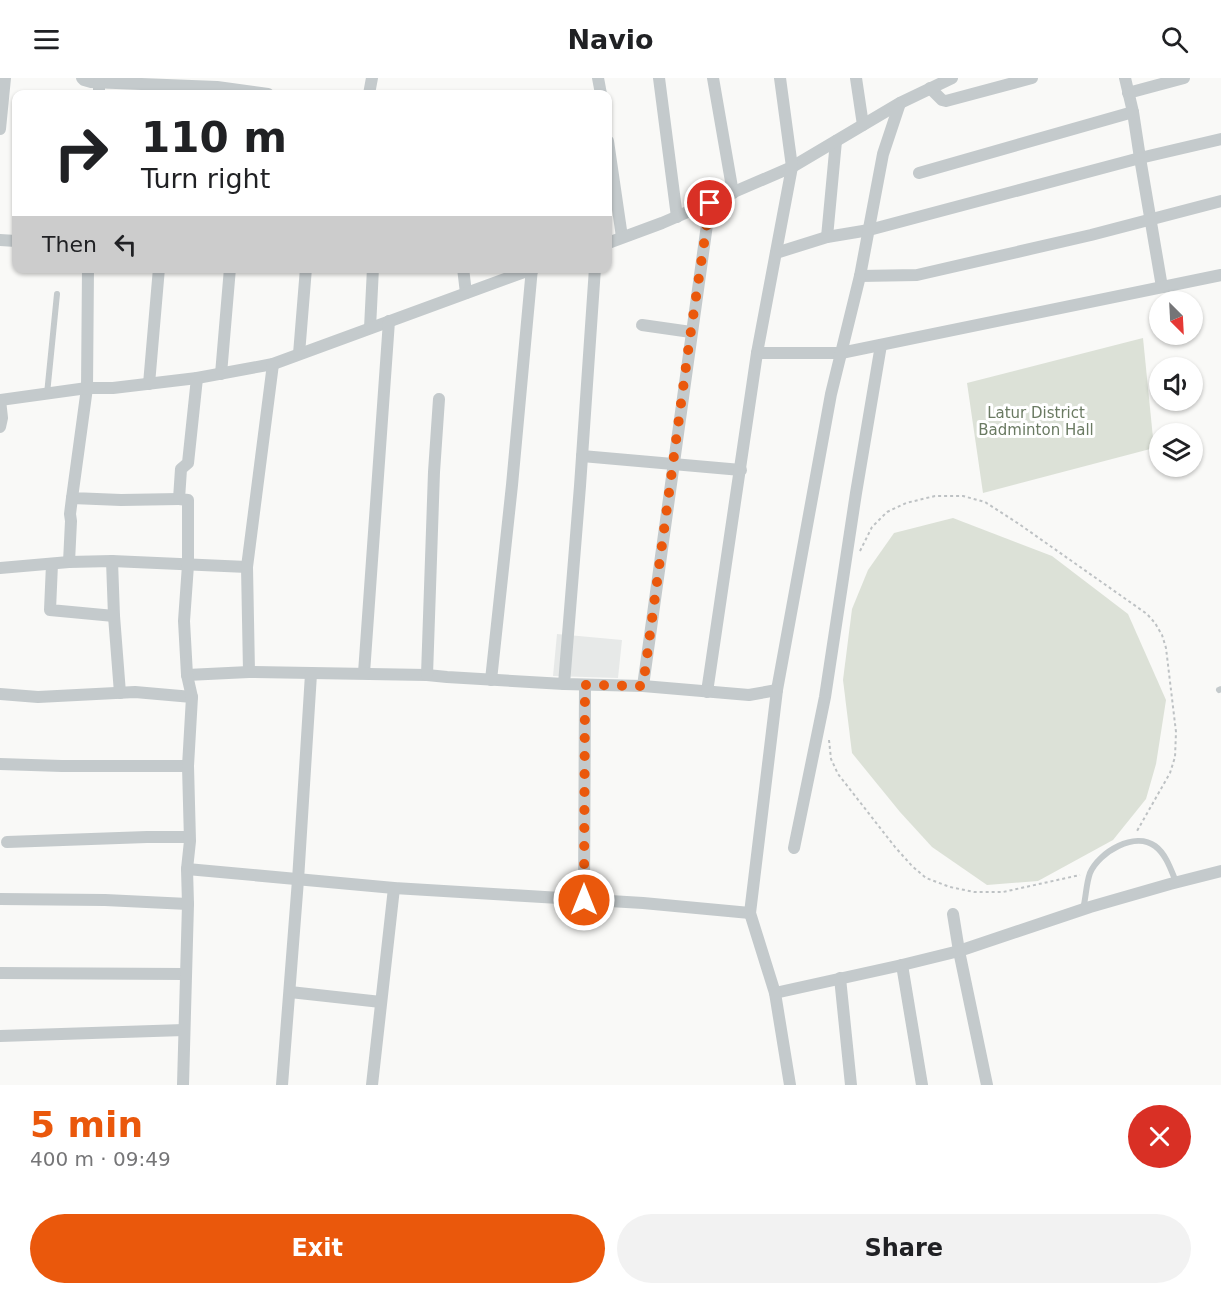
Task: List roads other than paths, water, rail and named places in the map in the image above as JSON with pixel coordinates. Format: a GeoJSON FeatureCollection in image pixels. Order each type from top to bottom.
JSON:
{"type":"FeatureCollection","features":[{"type":"Feature","properties":{"kind":"street"},"geometry":{"type":"LineString","coordinates":[[0,129],[5,78]]}},
{"type":"Feature","properties":{"kind":"street"},"geometry":{"type":"LineString","coordinates":[[82,78],[99,88],[146,81],[170,90],[217,83],[232,90]]}},
{"type":"Feature","properties":{"kind":"street"},"geometry":{"type":"LineString","coordinates":[[659,78],[677,217]]}},
{"type":"Feature","properties":{"kind":"street"},"geometry":{"type":"LineString","coordinates":[[713,78],[733,193]]}},
{"type":"Feature","properties":{"kind":"street"},"geometry":{"type":"LineString","coordinates":[[708,692],[757,353],[792,167],[780,78]]}},
{"type":"Feature","properties":{"kind":"street"},"geometry":{"type":"LineString","coordinates":[[856,78],[863,125]]}},
{"type":"Feature","properties":{"kind":"street"},"geometry":{"type":"LineString","coordinates":[[920,78],[926,90],[946,101],[1032,78]]}},
{"type":"Feature","properties":{"kind":"street"},"geometry":{"type":"LineString","coordinates":[[612,241],[677,217],[792,167],[900,103],[952,78]]}},
{"type":"Feature","properties":{"kind":"street"},"geometry":{"type":"LineString","coordinates":[[1125,78],[1133,112],[1162,287]]}},
{"type":"Feature","properties":{"kind":"street"},"geometry":{"type":"LineString","coordinates":[[1128,93],[1184,78]]}},
{"type":"Feature","properties":{"kind":"street"},"geometry":{"type":"LineString","coordinates":[[790,1085],[775,993],[750,913],[777,690],[831,394],[860,276],[883,154],[900,103]]}},
{"type":"Feature","properties":{"kind":"street"},"geometry":{"type":"LineString","coordinates":[[920,173],[1133,112]]}},
{"type":"Feature","properties":{"kind":"street"},"geometry":{"type":"LineString","coordinates":[[776,253],[827,237],[869,230],[1140,158],[1221,139]]}},
{"type":"Feature","properties":{"kind":"street"},"geometry":{"type":"LineString","coordinates":[[827,237],[836,141]]}},
{"type":"Feature","properties":{"kind":"street"},"geometry":{"type":"LineString","coordinates":[[612,168],[622,237]]}},
{"type":"Feature","properties":{"kind":"street"},"geometry":{"type":"LineString","coordinates":[[860,276],[917,275],[1091,235],[1221,201]]}},
{"type":"Feature","properties":{"kind":"street"},"geometry":{"type":"LineString","coordinates":[[643,686],[710,203]]}},
{"type":"Feature","properties":{"kind":"street"},"geometry":{"type":"LineString","coordinates":[[69,562],[70,514],[87,388],[88,273]]}},
{"type":"Feature","properties":{"kind":"street"},"geometry":{"type":"LineString","coordinates":[[149,384],[159,273]]}},
{"type":"Feature","properties":{"kind":"street"},"geometry":{"type":"LineString","coordinates":[[221,374],[230,273]]}},
{"type":"Feature","properties":{"kind":"street"},"geometry":{"type":"LineString","coordinates":[[299,354],[306,273]]}},
{"type":"Feature","properties":{"kind":"street"},"geometry":{"type":"LineString","coordinates":[[370,328],[373,273]]}},
{"type":"Feature","properties":{"kind":"street"},"geometry":{"type":"LineString","coordinates":[[464,273],[466,293]]}},
{"type":"Feature","properties":{"kind":"street"},"geometry":{"type":"LineString","coordinates":[[0,427],[2,418],[0,400],[87,388],[113,388],[197,378],[273,364],[522,273]]}},
{"type":"Feature","properties":{"kind":"street"},"geometry":{"type":"LineString","coordinates":[[491,680],[533,273]]}},
{"type":"Feature","properties":{"kind":"street"},"geometry":{"type":"LineString","coordinates":[[564,684],[595,273]]}},
{"type":"Feature","properties":{"kind":"street"},"geometry":{"type":"LineString","coordinates":[[757,353],[842,353],[1221,275]]}},
{"type":"Feature","properties":{"kind":"street"},"geometry":{"type":"LineString","coordinates":[[364,673],[389,321]]}},
{"type":"Feature","properties":{"kind":"street"},"geometry":{"type":"LineString","coordinates":[[642,325],[691,332]]}},
{"type":"Feature","properties":{"kind":"street"},"geometry":{"type":"LineString","coordinates":[[794,848],[825,697],[856,493],[882,345]]}},
{"type":"Feature","properties":{"kind":"street"},"geometry":{"type":"LineString","coordinates":[[249,672],[247,567],[273,364]]}},
{"type":"Feature","properties":{"kind":"street"},"geometry":{"type":"LineString","coordinates":[[179,499],[181,469],[188,463],[197,378]]}},
{"type":"Feature","properties":{"kind":"street"},"geometry":{"type":"LineString","coordinates":[[427,675],[433,482],[439,399]]}},
{"type":"Feature","properties":{"kind":"street"},"geometry":{"type":"LineString","coordinates":[[582,456],[741,470]]}},
{"type":"Feature","properties":{"kind":"street"},"geometry":{"type":"LineString","coordinates":[[72,498],[188,500],[188,565],[184,621],[187,675],[192,697],[188,766],[188,904],[183,1085]]}},
{"type":"Feature","properties":{"kind":"street"},"geometry":{"type":"LineString","coordinates":[[0,567],[112,561],[247,567]]}},
{"type":"Feature","properties":{"kind":"street"},"geometry":{"type":"LineString","coordinates":[[112,561],[120,693]]}},
{"type":"Feature","properties":{"kind":"street"},"geometry":{"type":"LineString","coordinates":[[52,564],[50,609],[114,616]]}},
{"type":"Feature","properties":{"kind":"street"},"geometry":{"type":"LineString","coordinates":[[187,675],[249,672],[364,673],[643,686],[749,695],[777,690]]}},
{"type":"Feature","properties":{"kind":"street"},"geometry":{"type":"LineString","coordinates":[[282,1085],[311,674]]}},
{"type":"Feature","properties":{"kind":"street"},"geometry":{"type":"LineString","coordinates":[[584,900],[585,685]]}},
{"type":"Feature","properties":{"kind":"street"},"geometry":{"type":"LineString","coordinates":[[0,694],[38,697],[135,692],[192,697]]}},
{"type":"Feature","properties":{"kind":"street"},"geometry":{"type":"LineString","coordinates":[[0,764],[188,766]]}},
{"type":"Feature","properties":{"kind":"street"},"geometry":{"type":"LineString","coordinates":[[7,842],[189,837]]}},
{"type":"Feature","properties":{"kind":"street"},"geometry":{"type":"LineString","coordinates":[[187,869],[394,888],[750,913]]}},
{"type":"Feature","properties":{"kind":"street"},"geometry":{"type":"LineString","coordinates":[[775,993],[959,951],[1083,909],[1221,871]]}},
{"type":"Feature","properties":{"kind":"street"},"geometry":{"type":"LineString","coordinates":[[372,1085],[394,888]]}},
{"type":"Feature","properties":{"kind":"street"},"geometry":{"type":"LineString","coordinates":[[0,899],[188,904]]}},
{"type":"Feature","properties":{"kind":"street"},"geometry":{"type":"LineString","coordinates":[[953,914],[987,1085]]}},
{"type":"Feature","properties":{"kind":"street"},"geometry":{"type":"LineString","coordinates":[[902,965],[922,1085]]}},
{"type":"Feature","properties":{"kind":"street"},"geometry":{"type":"LineString","coordinates":[[0,973],[186,974]]}},
{"type":"Feature","properties":{"kind":"street"},"geometry":{"type":"LineString","coordinates":[[840,978],[851,1085]]}},
{"type":"Feature","properties":{"kind":"street"},"geometry":{"type":"LineString","coordinates":[[290,992],[381,1002]]}},
{"type":"Feature","properties":{"kind":"street"},"geometry":{"type":"LineString","coordinates":[[0,1036],[184,1030]]}},
{"type":"Feature","properties":{"kind":"lane"},"geometry":{"type":"LineString","coordinates":[[47,394],[57,294]]}},
{"type":"Feature","properties":{"kind":"lane"},"geometry":{"type":"LineString","coordinates":[[1083,909],[1090,872],[1106,854],[1120,845],[1144,841],[1155,846],[1162,853],[1176,882]]}},
{"type":"Feature","properties":{"kind":"park label","name":"Latur District Badminton Hall"},"geometry":{"type":"Point","coordinates":[1036,422]}}]}
